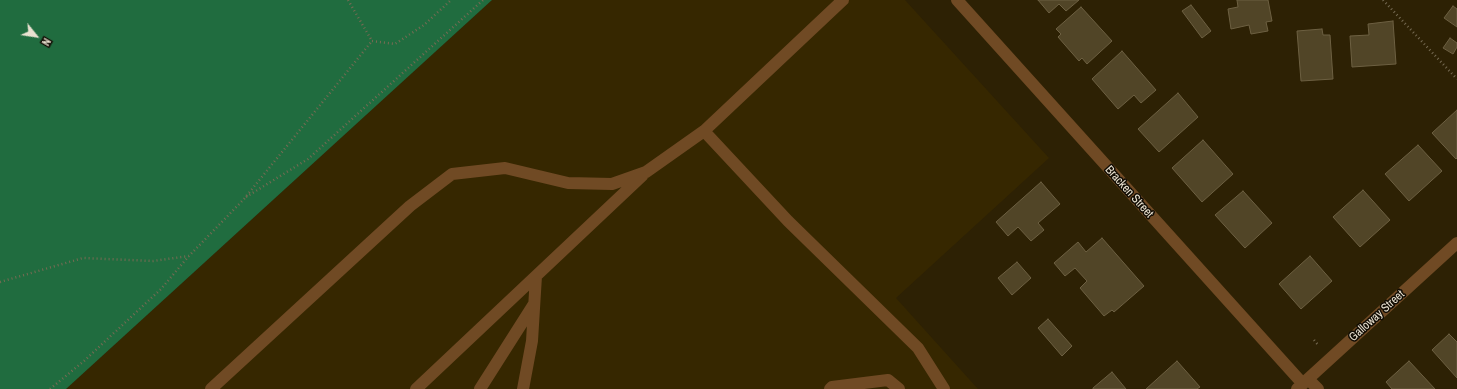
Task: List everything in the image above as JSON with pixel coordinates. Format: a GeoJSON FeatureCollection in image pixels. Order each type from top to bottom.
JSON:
{"type":"FeatureCollection","features":[{"type":"Feature","properties":{"kind":"street"},"geometry":{"type":"LineString","coordinates":[[416,389],[646,172],[704,131],[843,0]]}},
{"type":"Feature","properties":{"kind":"street","name":"Bracken Street"},"geometry":{"type":"LineString","coordinates":[[957,0],[1303,384],[1318,389]]}},
{"type":"Feature","properties":{"kind":"street"},"geometry":{"type":"LineString","coordinates":[[704,131],[788,221],[918,348],[944,389]]}},
{"type":"Feature","properties":{"kind":"street"},"geometry":{"type":"LineString","coordinates":[[211,389],[410,206],[452,174],[505,168],[568,183],[612,184],[646,172]]}},
{"type":"Feature","properties":{"kind":"street","name":"Galloway Street"},"geometry":{"type":"LineString","coordinates":[[1303,384],[1457,243]]}},
{"type":"Feature","properties":{"kind":"street"},"geometry":{"type":"LineString","coordinates":[[523,389],[532,341],[536,276]]}},
{"type":"Feature","properties":{"kind":"street"},"geometry":{"type":"LineString","coordinates":[[480,389],[535,303]]}},
{"type":"Feature","properties":{"kind":"street"},"geometry":{"type":"LineString","coordinates":[[830,389],[832,387],[888,380],[899,389]]}},
{"type":"Feature","properties":{"kind":"path"},"geometry":{"type":"LineString","coordinates":[[348,0],[372,41]]}},
{"type":"Feature","properties":{"kind":"path"},"geometry":{"type":"LineString","coordinates":[[372,41],[395,44],[424,25],[451,0]]}},
{"type":"Feature","properties":{"kind":"path"},"geometry":{"type":"LineString","coordinates":[[244,199],[308,159],[483,0]]}},
{"type":"Feature","properties":{"kind":"path"},"geometry":{"type":"LineString","coordinates":[[1383,0],[1457,79]]}},
{"type":"Feature","properties":{"kind":"path"},"geometry":{"type":"LineString","coordinates":[[50,389],[84,361],[161,289],[189,256],[244,199],[372,41]]}},
{"type":"Feature","properties":{"kind":"path"},"geometry":{"type":"LineString","coordinates":[[0,282],[83,258],[152,261],[189,256]]}},
{"type":"Feature","properties":{"kind":"shaded area"},"geometry":{"type":"Polygon","coordinates":[[[492,0],[905,0],[1049,158],[896,298],[978,389],[66,389],[492,0]]]}},
{"type":"Feature","properties":{"kind":"green space"},"geometry":{"type":"Polygon","coordinates":[[[0,0],[492,0],[66,389],[0,389],[0,0]]]}},
{"type":"Feature","properties":{"kind":"building"},"geometry":{"type":"Polygon","coordinates":[[[1038,0],[1079,0],[1066,11],[1059,4],[1049,13],[1038,0]]]}},
{"type":"Feature","properties":{"kind":"building"},"geometry":{"type":"Polygon","coordinates":[[[1237,0],[1268,0],[1272,21],[1266,22],[1268,31],[1251,34],[1249,25],[1231,29],[1228,9],[1238,7],[1237,0]]]}},
{"type":"Feature","properties":{"kind":"building"},"geometry":{"type":"Polygon","coordinates":[[[1191,5],[1211,31],[1202,38],[1182,11],[1191,5]]]}},
{"type":"Feature","properties":{"kind":"building"},"geometry":{"type":"Polygon","coordinates":[[[1453,6],[1457,9],[1457,27],[1444,18],[1453,6]]]}},
{"type":"Feature","properties":{"kind":"building"},"geometry":{"type":"Polygon","coordinates":[[[1081,7],[1112,41],[1087,64],[1082,58],[1079,61],[1058,37],[1061,34],[1056,29],[1081,7]]]}},
{"type":"Feature","properties":{"kind":"building"},"geometry":{"type":"Polygon","coordinates":[[[1393,21],[1396,64],[1352,67],[1350,36],[1369,35],[1368,24],[1393,21]]]}},
{"type":"Feature","properties":{"kind":"building"},"geometry":{"type":"Polygon","coordinates":[[[1322,29],[1323,35],[1330,35],[1333,79],[1301,81],[1297,31],[1322,29]]]}},
{"type":"Feature","properties":{"kind":"building"},"geometry":{"type":"Polygon","coordinates":[[[1450,38],[1457,43],[1457,47],[1453,54],[1443,48],[1450,38]]]}},
{"type":"Feature","properties":{"kind":"building"},"geometry":{"type":"Polygon","coordinates":[[[1122,51],[1156,90],[1141,103],[1134,95],[1118,109],[1092,79],[1122,51]]]}},
{"type":"Feature","properties":{"kind":"building"},"geometry":{"type":"Polygon","coordinates":[[[1178,93],[1198,117],[1159,152],[1138,129],[1178,93]]]}},
{"type":"Feature","properties":{"kind":"building"},"geometry":{"type":"Polygon","coordinates":[[[1457,110],[1457,158],[1456,159],[1432,133],[1457,110]]]}},
{"type":"Feature","properties":{"kind":"building"},"geometry":{"type":"Polygon","coordinates":[[[1203,140],[1233,174],[1202,202],[1172,168],[1203,140]]]}},
{"type":"Feature","properties":{"kind":"building"},"geometry":{"type":"Polygon","coordinates":[[[1418,145],[1442,171],[1409,201],[1385,174],[1418,145]]]}},
{"type":"Feature","properties":{"kind":"building"},"geometry":{"type":"Polygon","coordinates":[[[1041,182],[1060,204],[1038,223],[1044,230],[1031,241],[1018,227],[1008,236],[996,222],[1041,182]]]}},
{"type":"Feature","properties":{"kind":"building"},"geometry":{"type":"Polygon","coordinates":[[[1363,190],[1390,220],[1360,247],[1333,217],[1363,190]]]}},
{"type":"Feature","properties":{"kind":"building"},"geometry":{"type":"Polygon","coordinates":[[[1243,191],[1272,223],[1245,248],[1215,215],[1243,191]]]}},
{"type":"Feature","properties":{"kind":"building"},"geometry":{"type":"Polygon","coordinates":[[[1102,238],[1144,286],[1114,312],[1112,310],[1104,316],[1080,288],[1087,281],[1075,268],[1065,276],[1054,263],[1078,242],[1086,252],[1102,238]]]}},
{"type":"Feature","properties":{"kind":"building"},"geometry":{"type":"Polygon","coordinates":[[[1310,256],[1332,281],[1301,309],[1279,284],[1310,256]]]}},
{"type":"Feature","properties":{"kind":"building"},"geometry":{"type":"Polygon","coordinates":[[[1017,262],[1031,278],[1012,295],[998,278],[1017,262]]]}},
{"type":"Feature","properties":{"kind":"building"},"geometry":{"type":"Polygon","coordinates":[[[1048,319],[1072,346],[1062,356],[1038,328],[1048,319]]]}},
{"type":"Feature","properties":{"kind":"building"},"geometry":{"type":"Polygon","coordinates":[[[1449,334],[1457,342],[1457,378],[1432,350],[1449,334]]]}},
{"type":"Feature","properties":{"kind":"building"},"geometry":{"type":"Polygon","coordinates":[[[1177,361],[1200,387],[1197,389],[1146,389],[1177,361]]]}},
{"type":"Feature","properties":{"kind":"building"},"geometry":{"type":"Polygon","coordinates":[[[1409,361],[1435,389],[1392,389],[1386,382],[1409,361]]]}},
{"type":"Feature","properties":{"kind":"building"},"geometry":{"type":"Polygon","coordinates":[[[1112,372],[1126,389],[1093,389],[1093,388],[1112,372]]]}}]}
